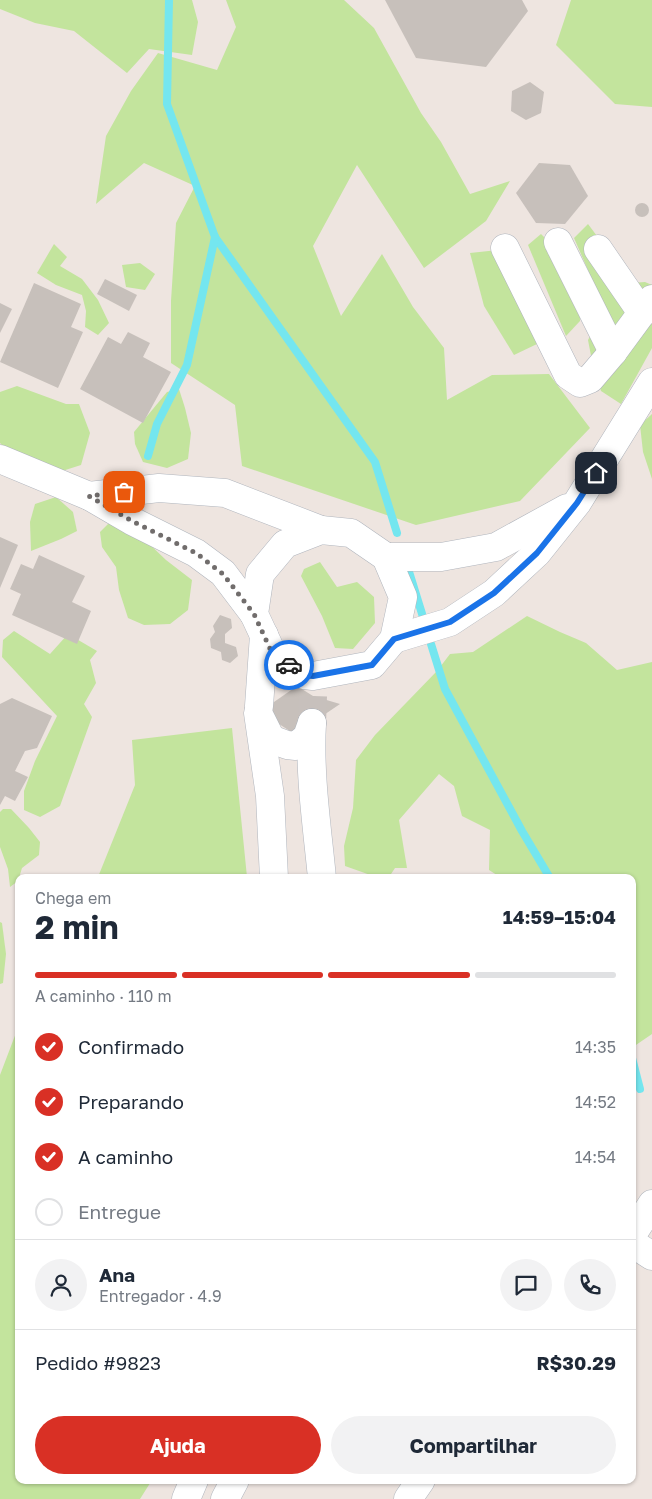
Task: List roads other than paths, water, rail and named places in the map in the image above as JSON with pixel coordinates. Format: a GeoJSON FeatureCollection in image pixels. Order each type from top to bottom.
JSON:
{"type":"FeatureCollection","features":[{"type":"Feature","properties":{"kind":"street"},"geometry":{"type":"LineString","coordinates":[[558,242],[613,352]]}},
{"type":"Feature","properties":{"kind":"street"},"geometry":{"type":"LineString","coordinates":[[505,248],[568,375],[580,382],[590,379],[613,352],[647,306],[598,249]]}},
{"type":"Feature","properties":{"kind":"street"},"geometry":{"type":"LineString","coordinates":[[394,639],[450,622],[494,593],[537,553],[577,503],[652,382]]}},
{"type":"Feature","properties":{"kind":"street"},"geometry":{"type":"LineString","coordinates":[[0,459],[89,496],[132,521],[196,553],[223,574],[259,624],[273,655],[304,675],[313,698],[312,774],[322,874]]}},
{"type":"Feature","properties":{"kind":"street"},"geometry":{"type":"LineString","coordinates":[[89,496],[159,488],[225,493],[322,530],[350,533],[386,557],[403,597],[394,639],[372,665],[313,698]]}},
{"type":"Feature","properties":{"kind":"street"},"geometry":{"type":"LineString","coordinates":[[386,557],[441,557],[496,547],[577,503]]}},
{"type":"Feature","properties":{"kind":"street"},"geometry":{"type":"LineString","coordinates":[[274,874],[270,796],[258,710],[260,574],[285,544],[322,530]]}},
{"type":"Feature","properties":{"kind":"street"},"geometry":{"type":"LineString","coordinates":[[258,710],[271,739],[296,746],[307,737],[313,698]]}},
{"type":"Feature","properties":{"kind":"street"},"geometry":{"type":"LineString","coordinates":[[636,1229],[652,1204]]}},
{"type":"Feature","properties":{"kind":"street"},"geometry":{"type":"LineString","coordinates":[[636,1246],[652,1256]]}},
{"type":"Feature","properties":{"kind":"street"},"geometry":{"type":"LineString","coordinates":[[186,1499],[192,1484]]}},
{"type":"Feature","properties":{"kind":"street"},"geometry":{"type":"LineString","coordinates":[[225,1499],[232,1484]]}},
{"type":"Feature","properties":{"kind":"street"},"geometry":{"type":"LineString","coordinates":[[408,1499],[418,1484]]}},
{"type":"Feature","properties":{"kind":"waterway"},"geometry":{"type":"LineString","coordinates":[[169,0],[167,104],[215,237],[375,462],[397,533]]}},
{"type":"Feature","properties":{"kind":"waterway"},"geometry":{"type":"LineString","coordinates":[[148,456],[157,424],[187,365],[215,237]]}},
{"type":"Feature","properties":{"kind":"waterway"},"geometry":{"type":"LineString","coordinates":[[406,562],[423,617]]}},
{"type":"Feature","properties":{"kind":"waterway"},"geometry":{"type":"LineString","coordinates":[[431,644],[445,689],[522,831],[548,874]]}},
{"type":"Feature","properties":{"kind":"waterway"},"geometry":{"type":"LineString","coordinates":[[636,1074],[640,1089]]}},
{"type":"Feature","properties":{"kind":"tunnel"},"geometry":{"type":"LineString","coordinates":[[312,723],[313,696]]}}]}
